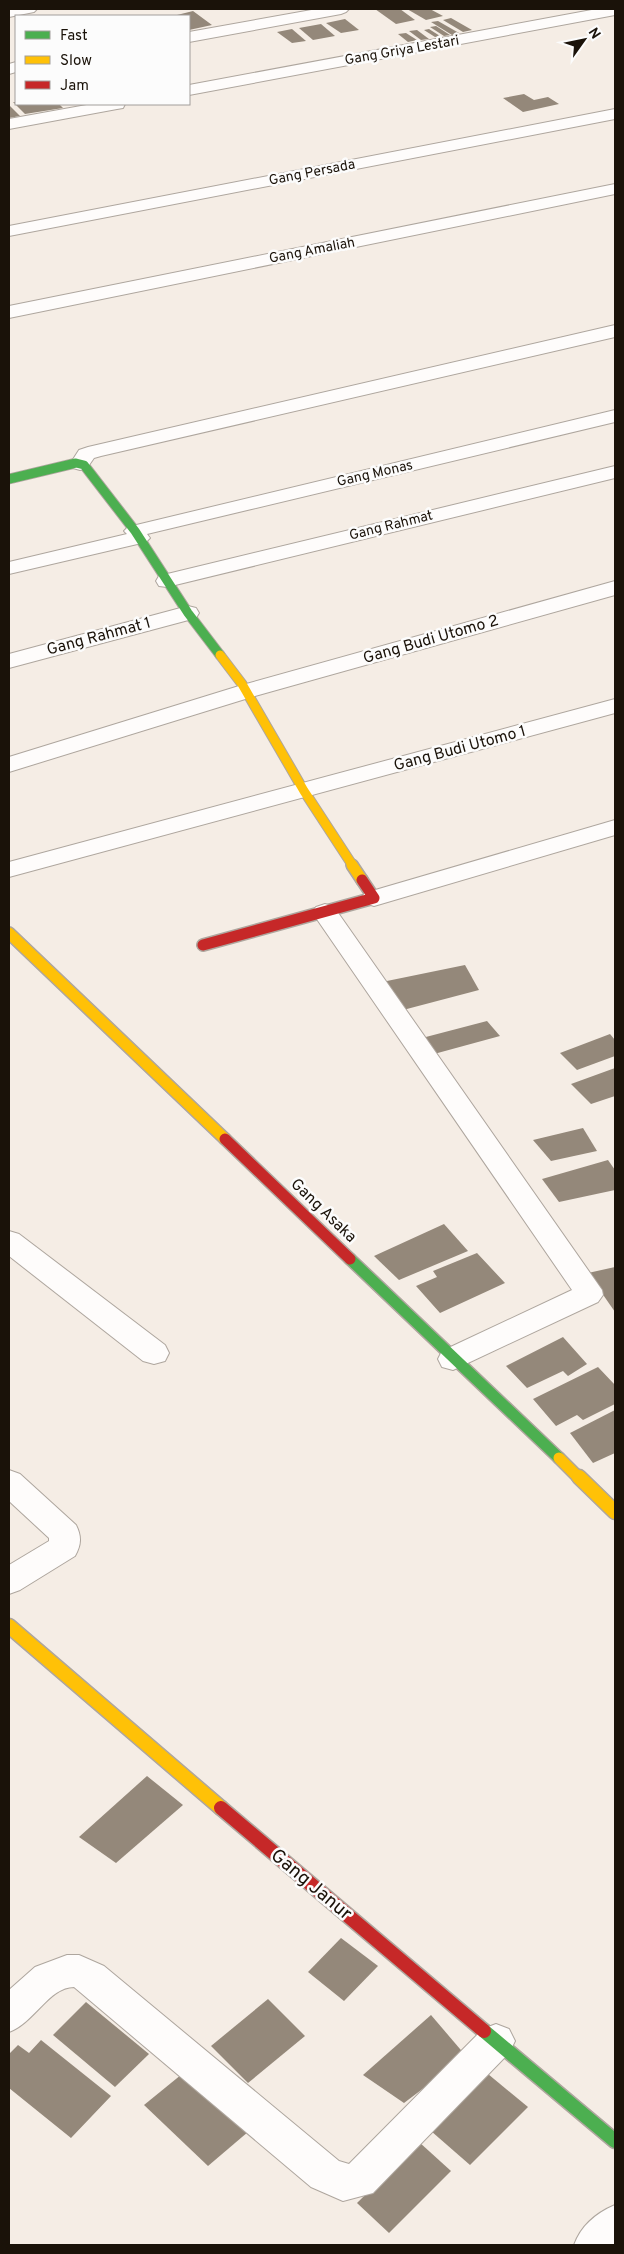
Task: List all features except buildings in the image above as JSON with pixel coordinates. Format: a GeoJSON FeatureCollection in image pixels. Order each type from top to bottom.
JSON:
{"type":"FeatureCollection","features":[{"type":"Feature","properties":{"kind":"street"},"geometry":{"type":"LineString","coordinates":[[9,12],[29,9]]}},
{"type":"Feature","properties":{"kind":"street"},"geometry":{"type":"LineString","coordinates":[[190,37],[341,9]]}},
{"type":"Feature","properties":{"kind":"street","name":"Gang Griya Lestari"},"geometry":{"type":"LineString","coordinates":[[190,90],[615,10]]}},
{"type":"Feature","properties":{"kind":"street"},"geometry":{"type":"LineString","coordinates":[[9,124],[112,105]]}},
{"type":"Feature","properties":{"kind":"street","name":"Gang Persada"},"geometry":{"type":"LineString","coordinates":[[9,231],[615,114]]}},
{"type":"Feature","properties":{"kind":"street","name":"Gang Amaliah"},"geometry":{"type":"LineString","coordinates":[[9,312],[615,189]]}},
{"type":"Feature","properties":{"kind":"street"},"geometry":{"type":"LineString","coordinates":[[9,479],[80,464],[86,454],[95,451],[615,331]]}},
{"type":"Feature","properties":{"kind":"street","name":"Gang Monas"},"geometry":{"type":"LineString","coordinates":[[9,568],[615,416]]}},
{"type":"Feature","properties":{"kind":"street"},"geometry":{"type":"LineString","coordinates":[[80,464],[95,479],[137,535],[188,613],[246,691],[304,791],[374,898]]}},
{"type":"Feature","properties":{"kind":"street","name":"Gang Rahmat"},"geometry":{"type":"LineString","coordinates":[[167,581],[615,472]]}},
{"type":"Feature","properties":{"kind":"street","name":"Gang Budi Utomo 2"},"geometry":{"type":"LineString","coordinates":[[9,765],[246,691],[615,588]]}},
{"type":"Feature","properties":{"kind":"street","name":"Gang Rahmat 1"},"geometry":{"type":"LineString","coordinates":[[9,661],[188,613]]}},
{"type":"Feature","properties":{"kind":"street","name":"Gang Budi Utomo 1"},"geometry":{"type":"LineString","coordinates":[[9,870],[138,833],[304,791],[615,706]]}},
{"type":"Feature","properties":{"kind":"street"},"geometry":{"type":"LineString","coordinates":[[202,945],[374,898],[615,827]]}},
{"type":"Feature","properties":{"kind":"street"},"geometry":{"type":"LineString","coordinates":[[325,912],[587,1290],[588,1295],[453,1359]]}},
{"type":"Feature","properties":{"kind":"street","name":"Gang Asaka"},"geometry":{"type":"LineString","coordinates":[[9,933],[615,1512]]}},
{"type":"Feature","properties":{"kind":"street"},"geometry":{"type":"LineString","coordinates":[[9,1241],[154,1353]]}},
{"type":"Feature","properties":{"kind":"street"},"geometry":{"type":"LineString","coordinates":[[9,1482],[65,1534],[64,1547],[9,1581]]}},
{"type":"Feature","properties":{"kind":"street","name":"Gang Janur"},"geometry":{"type":"LineString","coordinates":[[9,1626],[615,2141]]}},
{"type":"Feature","properties":{"kind":"street"},"geometry":{"type":"LineString","coordinates":[[9,2015],[43,1983],[60,1972],[78,1971],[91,1978],[325,2174],[343,2183],[359,2180],[496,2041]]}},
{"type":"Feature","properties":{"kind":"street"},"geometry":{"type":"LineString","coordinates":[[594,2245],[615,2224]]}},
{"type":"Feature","properties":{"kind":"traffic: fast"},"geometry":{"type":"LineString","coordinates":[[9,479],[76,463],[84,465],[135,531],[188,613],[220,655]]}},
{"type":"Feature","properties":{"kind":"traffic: fast"},"geometry":{"type":"LineString","coordinates":[[350,1259],[559,1458]]}},
{"type":"Feature","properties":{"kind":"traffic: fast"},"geometry":{"type":"LineString","coordinates":[[484,2031],[615,2141]]}},
{"type":"Feature","properties":{"kind":"traffic: slow"},"geometry":{"type":"LineString","coordinates":[[220,655],[242,684],[304,791],[362,880]]}},
{"type":"Feature","properties":{"kind":"traffic: slow"},"geometry":{"type":"LineString","coordinates":[[9,933],[225,1139]]}},
{"type":"Feature","properties":{"kind":"traffic: slow"},"geometry":{"type":"LineString","coordinates":[[559,1458],[615,1512]]}},
{"type":"Feature","properties":{"kind":"traffic: slow"},"geometry":{"type":"LineString","coordinates":[[9,1626],[221,1808]]}},
{"type":"Feature","properties":{"kind":"traffic: jam"},"geometry":{"type":"LineString","coordinates":[[203,945],[374,898],[362,880]]}},
{"type":"Feature","properties":{"kind":"traffic: jam"},"geometry":{"type":"LineString","coordinates":[[225,1139],[350,1259]]}},
{"type":"Feature","properties":{"kind":"traffic: jam"},"geometry":{"type":"LineString","coordinates":[[221,1808],[484,2031]]}}]}
